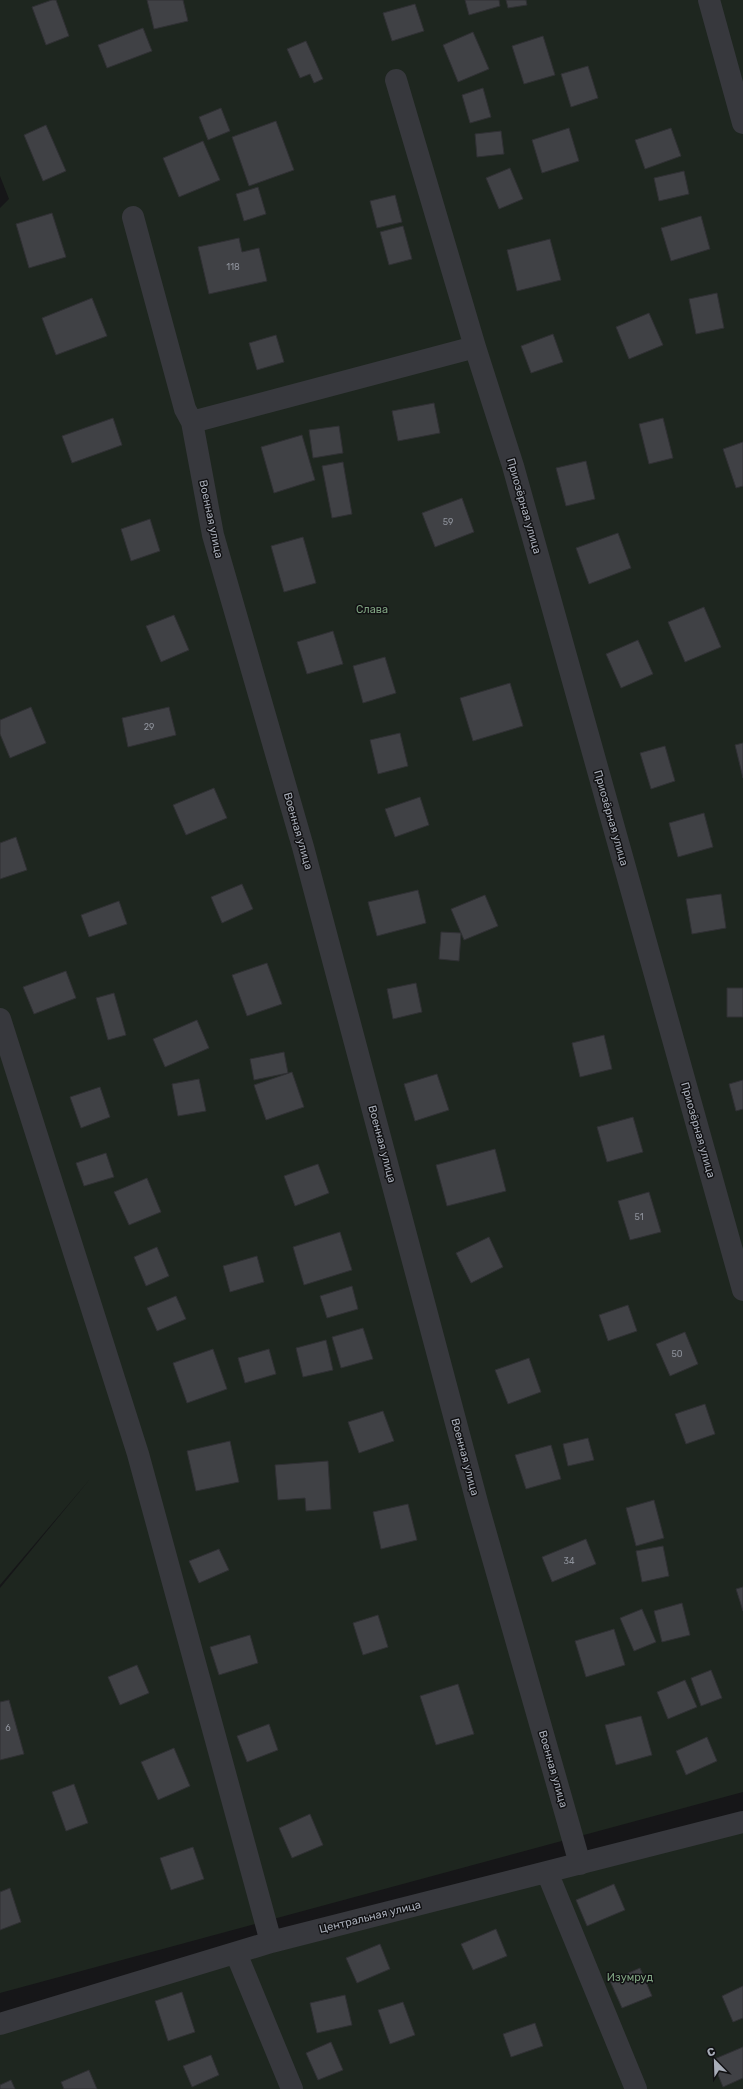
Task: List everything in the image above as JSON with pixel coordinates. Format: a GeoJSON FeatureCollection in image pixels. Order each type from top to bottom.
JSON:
{"type":"FeatureCollection","features":[{"type":"Feature","properties":{"kind":"street"},"geometry":{"type":"LineString","coordinates":[[709,0],[743,123]]}},
{"type":"Feature","properties":{"kind":"street","name":"Приозёрная улица"},"geometry":{"type":"LineString","coordinates":[[396,80],[475,347],[513,466],[743,1290]]}},
{"type":"Feature","properties":{"kind":"street","name":"Военная улица"},"geometry":{"type":"LineString","coordinates":[[133,217],[185,409],[192,422],[213,534],[302,847],[478,1506],[580,1864]]}},
{"type":"Feature","properties":{"kind":"street"},"geometry":{"type":"LineString","coordinates":[[192,422],[475,347]]}},
{"type":"Feature","properties":{"kind":"street"},"geometry":{"type":"LineString","coordinates":[[0,1019],[138,1454],[272,1942]]}},
{"type":"Feature","properties":{"kind":"street","name":"Центральная улица"},"geometry":{"type":"LineString","coordinates":[[0,2024],[272,1942],[743,1822]]}},
{"type":"Feature","properties":{"kind":"street"},"geometry":{"type":"LineString","coordinates":[[547,1872],[636,2089]]}},
{"type":"Feature","properties":{"kind":"street"},"geometry":{"type":"LineString","coordinates":[[236,1953],[292,2089]]}},
{"type":"Feature","properties":{"kind":"green space","name":"Слава"},"geometry":{"type":"Polygon","coordinates":[[[0,0],[743,0],[743,1792],[0,1993],[0,1588],[90,1479],[0,1585],[0,208],[9,199],[0,176],[0,0]]]}},
{"type":"Feature","properties":{"kind":"green space","name":"Изумруд"},"geometry":{"type":"Polygon","coordinates":[[[743,1832],[743,2089],[0,2089],[0,2032],[270,1953],[743,1832]]]}},
{"type":"Feature","properties":{"kind":"building"},"geometry":{"type":"Polygon","coordinates":[[[56,0],[69,36],[46,45],[32,7],[56,0]]]}},
{"type":"Feature","properties":{"kind":"building"},"geometry":{"type":"Polygon","coordinates":[[[147,0],[183,0],[188,21],[154,29],[147,0]]]}},
{"type":"Feature","properties":{"kind":"building"},"geometry":{"type":"Polygon","coordinates":[[[465,0],[499,0],[500,6],[469,15],[465,0]]]}},
{"type":"Feature","properties":{"kind":"building"},"geometry":{"type":"Polygon","coordinates":[[[506,0],[526,0],[527,5],[508,8],[506,0]]]}},
{"type":"Feature","properties":{"kind":"building"},"geometry":{"type":"Polygon","coordinates":[[[415,4],[424,31],[392,41],[383,13],[415,4]]]}},
{"type":"Feature","properties":{"kind":"building"},"geometry":{"type":"Polygon","coordinates":[[[143,28],[152,51],[107,68],[98,45],[143,28]]]}},
{"type":"Feature","properties":{"kind":"building"},"geometry":{"type":"Polygon","coordinates":[[[473,32],[489,69],[458,82],[443,45],[473,32]]]}},
{"type":"Feature","properties":{"kind":"building"},"geometry":{"type":"Polygon","coordinates":[[[543,36],[555,75],[524,84],[512,46],[543,36]]]}},
{"type":"Feature","properties":{"kind":"building"},"geometry":{"type":"Polygon","coordinates":[[[306,41],[323,79],[314,83],[310,74],[300,78],[287,49],[306,41]]]}},
{"type":"Feature","properties":{"kind":"building"},"geometry":{"type":"Polygon","coordinates":[[[588,66],[598,98],[571,107],[561,74],[588,66]]]}},
{"type":"Feature","properties":{"kind":"building"},"geometry":{"type":"Polygon","coordinates":[[[483,88],[491,117],[470,123],[462,95],[483,88]]]}},
{"type":"Feature","properties":{"kind":"building"},"geometry":{"type":"Polygon","coordinates":[[[221,108],[230,131],[208,140],[199,117],[221,108]]]}},
{"type":"Feature","properties":{"kind":"building"},"geometry":{"type":"Polygon","coordinates":[[[276,121],[294,170],[249,186],[232,137],[276,121]]]}},
{"type":"Feature","properties":{"kind":"building"},"geometry":{"type":"Polygon","coordinates":[[[46,125],[66,171],[43,181],[24,135],[46,125]]]}},
{"type":"Feature","properties":{"kind":"building"},"geometry":{"type":"Polygon","coordinates":[[[569,128],[579,161],[542,173],[532,140],[569,128]]]}},
{"type":"Feature","properties":{"kind":"building"},"geometry":{"type":"Polygon","coordinates":[[[671,128],[681,156],[645,169],[635,140],[671,128]]]}},
{"type":"Feature","properties":{"kind":"building"},"geometry":{"type":"Polygon","coordinates":[[[501,131],[504,154],[477,157],[475,134],[501,131]]]}},
{"type":"Feature","properties":{"kind":"building"},"geometry":{"type":"Polygon","coordinates":[[[203,141],[220,180],[179,197],[163,158],[203,141]]]}},
{"type":"Feature","properties":{"kind":"building"},"geometry":{"type":"Polygon","coordinates":[[[510,168],[523,199],[499,209],[486,178],[510,168]]]}},
{"type":"Feature","properties":{"kind":"building"},"geometry":{"type":"Polygon","coordinates":[[[684,171],[689,194],[659,201],[654,178],[684,171]]]}},
{"type":"Feature","properties":{"kind":"building"},"geometry":{"type":"Polygon","coordinates":[[[258,187],[266,214],[244,221],[236,194],[258,187]]]}},
{"type":"Feature","properties":{"kind":"building"},"geometry":{"type":"Polygon","coordinates":[[[395,195],[402,222],[377,228],[370,201],[395,195]]]}},
{"type":"Feature","properties":{"kind":"building"},"geometry":{"type":"Polygon","coordinates":[[[52,213],[66,257],[29,268],[16,224],[52,213]]]}},
{"type":"Feature","properties":{"kind":"building"},"geometry":{"type":"Polygon","coordinates":[[[701,216],[710,249],[671,261],[661,228],[701,216]]]}},
{"type":"Feature","properties":{"kind":"building"},"geometry":{"type":"Polygon","coordinates":[[[403,226],[412,259],[389,265],[380,232],[403,226]]]}},
{"type":"Feature","properties":{"kind":"building"},"geometry":{"type":"Polygon","coordinates":[[[239,238],[242,252],[259,248],[267,281],[209,294],[198,247],[239,238]]]}},
{"type":"Feature","properties":{"kind":"building"},"geometry":{"type":"Polygon","coordinates":[[[550,239],[561,280],[517,291],[507,250],[550,239]]]}},
{"type":"Feature","properties":{"kind":"building"},"geometry":{"type":"Polygon","coordinates":[[[717,293],[724,328],[696,334],[689,299],[717,293]]]}},
{"type":"Feature","properties":{"kind":"building"},"geometry":{"type":"Polygon","coordinates":[[[92,298],[107,336],[56,355],[42,318],[92,298]]]}},
{"type":"Feature","properties":{"kind":"building"},"geometry":{"type":"Polygon","coordinates":[[[649,313],[663,345],[629,359],[616,327],[649,313]]]}},
{"type":"Feature","properties":{"kind":"building"},"geometry":{"type":"Polygon","coordinates":[[[553,334],[563,362],[531,373],[521,346],[553,334]]]}},
{"type":"Feature","properties":{"kind":"building"},"geometry":{"type":"Polygon","coordinates":[[[276,335],[284,362],[257,370],[249,343],[276,335]]]}},
{"type":"Feature","properties":{"kind":"building"},"geometry":{"type":"Polygon","coordinates":[[[434,403],[440,433],[398,441],[392,411],[434,403]]]}},
{"type":"Feature","properties":{"kind":"building"},"geometry":{"type":"Polygon","coordinates":[[[113,418],[122,445],[72,463],[62,436],[113,418]]]}},
{"type":"Feature","properties":{"kind":"building"},"geometry":{"type":"Polygon","coordinates":[[[663,418],[673,458],[649,464],[639,424],[663,418]]]}},
{"type":"Feature","properties":{"kind":"building"},"geometry":{"type":"Polygon","coordinates":[[[339,426],[343,453],[313,458],[309,430],[339,426]]]}},
{"type":"Feature","properties":{"kind":"building"},"geometry":{"type":"Polygon","coordinates":[[[302,435],[315,480],[274,493],[261,447],[302,435]]]}},
{"type":"Feature","properties":{"kind":"building"},"geometry":{"type":"Polygon","coordinates":[[[743,442],[743,486],[736,488],[723,449],[743,442]]]}},
{"type":"Feature","properties":{"kind":"building"},"geometry":{"type":"Polygon","coordinates":[[[586,461],[595,499],[566,506],[556,468],[586,461]]]}},
{"type":"Feature","properties":{"kind":"building"},"geometry":{"type":"Polygon","coordinates":[[[343,462],[352,514],[332,518],[322,466],[343,462]]]}},
{"type":"Feature","properties":{"kind":"building"},"geometry":{"type":"Polygon","coordinates":[[[462,498],[474,532],[435,547],[422,513],[462,498]]]}},
{"type":"Feature","properties":{"kind":"building"},"geometry":{"type":"Polygon","coordinates":[[[150,519],[160,551],[131,561],[121,529],[150,519]]]}},
{"type":"Feature","properties":{"kind":"building"},"geometry":{"type":"Polygon","coordinates":[[[618,533],[631,568],[589,584],[576,548],[618,533]]]}},
{"type":"Feature","properties":{"kind":"building"},"geometry":{"type":"Polygon","coordinates":[[[303,537],[316,583],[284,592],[271,546],[303,537]]]}},
{"type":"Feature","properties":{"kind":"building"},"geometry":{"type":"Polygon","coordinates":[[[704,607],[721,647],[685,662],[668,622],[704,607]]]}},
{"type":"Feature","properties":{"kind":"building"},"geometry":{"type":"Polygon","coordinates":[[[174,615],[189,650],[161,662],[146,626],[174,615]]]}},
{"type":"Feature","properties":{"kind":"building"},"geometry":{"type":"Polygon","coordinates":[[[333,631],[343,664],[307,674],[297,642],[333,631]]]}},
{"type":"Feature","properties":{"kind":"building"},"geometry":{"type":"Polygon","coordinates":[[[638,640],[653,674],[621,688],[606,654],[638,640]]]}},
{"type":"Feature","properties":{"kind":"building"},"geometry":{"type":"Polygon","coordinates":[[[385,657],[396,693],[363,703],[353,666],[385,657]]]}},
{"type":"Feature","properties":{"kind":"building"},"geometry":{"type":"Polygon","coordinates":[[[510,683],[523,726],[473,741],[460,698],[510,683]]]}},
{"type":"Feature","properties":{"kind":"building"},"geometry":{"type":"Polygon","coordinates":[[[31,707],[46,743],[10,758],[0,734],[0,720],[31,707]]]}},
{"type":"Feature","properties":{"kind":"building"},"geometry":{"type":"Polygon","coordinates":[[[169,707],[176,735],[128,747],[122,718],[169,707]]]}},
{"type":"Feature","properties":{"kind":"building"},"geometry":{"type":"Polygon","coordinates":[[[400,733],[408,766],[378,774],[370,740],[400,733]]]}},
{"type":"Feature","properties":{"kind":"building"},"geometry":{"type":"Polygon","coordinates":[[[743,743],[743,778],[735,745],[743,743]]]}},
{"type":"Feature","properties":{"kind":"building"},"geometry":{"type":"Polygon","coordinates":[[[665,746],[675,781],[651,789],[640,753],[665,746]]]}},
{"type":"Feature","properties":{"kind":"building"},"geometry":{"type":"Polygon","coordinates":[[[214,788],[227,818],[186,835],[173,805],[214,788]]]}},
{"type":"Feature","properties":{"kind":"building"},"geometry":{"type":"Polygon","coordinates":[[[420,797],[429,825],[395,837],[385,809],[420,797]]]}},
{"type":"Feature","properties":{"kind":"building"},"geometry":{"type":"Polygon","coordinates":[[[704,813],[713,847],[678,857],[669,823],[704,813]]]}},
{"type":"Feature","properties":{"kind":"building"},"geometry":{"type":"Polygon","coordinates":[[[16,837],[27,870],[0,879],[0,843],[16,837]]]}},
{"type":"Feature","properties":{"kind":"building"},"geometry":{"type":"Polygon","coordinates":[[[242,884],[253,909],[222,923],[211,897],[242,884]]]}},
{"type":"Feature","properties":{"kind":"building"},"geometry":{"type":"Polygon","coordinates":[[[418,890],[426,923],[377,936],[368,902],[418,890]]]}},
{"type":"Feature","properties":{"kind":"building"},"geometry":{"type":"Polygon","coordinates":[[[721,894],[726,928],[692,934],[686,899],[721,894]]]}},
{"type":"Feature","properties":{"kind":"building"},"geometry":{"type":"Polygon","coordinates":[[[485,895],[498,926],[464,940],[451,909],[485,895]]]}},
{"type":"Feature","properties":{"kind":"building"},"geometry":{"type":"Polygon","coordinates":[[[119,901],[127,924],[89,937],[81,915],[119,901]]]}},
{"type":"Feature","properties":{"kind":"building"},"geometry":{"type":"Polygon","coordinates":[[[441,932],[461,933],[459,961],[439,959],[441,932]]]}},
{"type":"Feature","properties":{"kind":"building"},"geometry":{"type":"Polygon","coordinates":[[[267,963],[282,1004],[247,1016],[232,975],[267,963]]]}},
{"type":"Feature","properties":{"kind":"building"},"geometry":{"type":"Polygon","coordinates":[[[66,971],[76,998],[34,1014],[23,987],[66,971]]]}},
{"type":"Feature","properties":{"kind":"building"},"geometry":{"type":"Polygon","coordinates":[[[416,983],[422,1012],[393,1019],[387,989],[416,983]]]}},
{"type":"Feature","properties":{"kind":"building"},"geometry":{"type":"Polygon","coordinates":[[[727,988],[743,988],[743,1017],[727,1017],[727,988]]]}},
{"type":"Feature","properties":{"kind":"building"},"geometry":{"type":"Polygon","coordinates":[[[114,993],[126,1035],[108,1040],[96,998],[114,993]]]}},
{"type":"Feature","properties":{"kind":"building"},"geometry":{"type":"Polygon","coordinates":[[[197,1020],[209,1048],[165,1067],[153,1039],[197,1020]]]}},
{"type":"Feature","properties":{"kind":"building"},"geometry":{"type":"Polygon","coordinates":[[[604,1035],[612,1069],[580,1077],[572,1043],[604,1035]]]}},
{"type":"Feature","properties":{"kind":"building"},"geometry":{"type":"Polygon","coordinates":[[[284,1052],[288,1073],[254,1080],[250,1059],[284,1052]]]}},
{"type":"Feature","properties":{"kind":"building"},"geometry":{"type":"Polygon","coordinates":[[[292,1072],[304,1107],[266,1120],[254,1085],[292,1072]]]}},
{"type":"Feature","properties":{"kind":"building"},"geometry":{"type":"Polygon","coordinates":[[[437,1074],[449,1110],[415,1121],[404,1084],[437,1074]]]}},
{"type":"Feature","properties":{"kind":"building"},"geometry":{"type":"Polygon","coordinates":[[[199,1079],[206,1111],[178,1116],[172,1084],[199,1079]]]}},
{"type":"Feature","properties":{"kind":"building"},"geometry":{"type":"Polygon","coordinates":[[[743,1080],[743,1109],[736,1111],[729,1084],[743,1080]]]}},
{"type":"Feature","properties":{"kind":"building"},"geometry":{"type":"Polygon","coordinates":[[[100,1087],[110,1117],[81,1128],[70,1097],[100,1087]]]}},
{"type":"Feature","properties":{"kind":"building"},"geometry":{"type":"Polygon","coordinates":[[[633,1117],[643,1152],[607,1162],[597,1127],[633,1117]]]}},
{"type":"Feature","properties":{"kind":"building"},"geometry":{"type":"Polygon","coordinates":[[[495,1149],[506,1191],[447,1206],[436,1165],[495,1149]]]}},
{"type":"Feature","properties":{"kind":"building"},"geometry":{"type":"Polygon","coordinates":[[[106,1153],[114,1177],[84,1186],[76,1163],[106,1153]]]}},
{"type":"Feature","properties":{"kind":"building"},"geometry":{"type":"Polygon","coordinates":[[[318,1164],[329,1193],[295,1206],[284,1176],[318,1164]]]}},
{"type":"Feature","properties":{"kind":"building"},"geometry":{"type":"Polygon","coordinates":[[[147,1178],[161,1212],[129,1225],[114,1192],[147,1178]]]}},
{"type":"Feature","properties":{"kind":"building"},"geometry":{"type":"Polygon","coordinates":[[[649,1192],[661,1232],[630,1240],[618,1201],[649,1192]]]}},
{"type":"Feature","properties":{"kind":"building"},"geometry":{"type":"Polygon","coordinates":[[[340,1232],[352,1270],[304,1285],[293,1247],[340,1232]]]}},
{"type":"Feature","properties":{"kind":"building"},"geometry":{"type":"Polygon","coordinates":[[[489,1237],[503,1267],[471,1283],[456,1253],[489,1237]]]}},
{"type":"Feature","properties":{"kind":"building"},"geometry":{"type":"Polygon","coordinates":[[[157,1247],[169,1276],[146,1286],[134,1257],[157,1247]]]}},
{"type":"Feature","properties":{"kind":"building"},"geometry":{"type":"Polygon","coordinates":[[[257,1256],[264,1282],[230,1292],[223,1266],[257,1256]]]}},
{"type":"Feature","properties":{"kind":"building"},"geometry":{"type":"Polygon","coordinates":[[[352,1286],[358,1309],[327,1318],[320,1296],[352,1286]]]}},
{"type":"Feature","properties":{"kind":"building"},"geometry":{"type":"Polygon","coordinates":[[[176,1296],[186,1319],[157,1331],[147,1308],[176,1296]]]}},
{"type":"Feature","properties":{"kind":"building"},"geometry":{"type":"Polygon","coordinates":[[[628,1305],[637,1331],[608,1341],[599,1315],[628,1305]]]}},
{"type":"Feature","properties":{"kind":"building"},"geometry":{"type":"Polygon","coordinates":[[[363,1328],[373,1359],[341,1368],[332,1337],[363,1328]]]}},
{"type":"Feature","properties":{"kind":"building"},"geometry":{"type":"Polygon","coordinates":[[[685,1332],[698,1364],[670,1376],[656,1344],[685,1332]]]}},
{"type":"Feature","properties":{"kind":"building"},"geometry":{"type":"Polygon","coordinates":[[[326,1340],[333,1370],[303,1377],[296,1348],[326,1340]]]}},
{"type":"Feature","properties":{"kind":"building"},"geometry":{"type":"Polygon","coordinates":[[[213,1349],[227,1389],[187,1403],[173,1363],[213,1349]]]}},
{"type":"Feature","properties":{"kind":"building"},"geometry":{"type":"Polygon","coordinates":[[[269,1349],[276,1374],[245,1383],[238,1358],[269,1349]]]}},
{"type":"Feature","properties":{"kind":"building"},"geometry":{"type":"Polygon","coordinates":[[[529,1358],[541,1392],[508,1404],[495,1370],[529,1358]]]}},
{"type":"Feature","properties":{"kind":"building"},"geometry":{"type":"Polygon","coordinates":[[[705,1404],[715,1434],[686,1444],[675,1414],[705,1404]]]}},
{"type":"Feature","properties":{"kind":"building"},"geometry":{"type":"Polygon","coordinates":[[[383,1411],[394,1441],[359,1453],[348,1422],[383,1411]]]}},
{"type":"Feature","properties":{"kind":"building"},"geometry":{"type":"Polygon","coordinates":[[[588,1438],[594,1460],[568,1466],[563,1444],[588,1438]]]}},
{"type":"Feature","properties":{"kind":"building"},"geometry":{"type":"Polygon","coordinates":[[[230,1441],[239,1482],[196,1491],[187,1451],[230,1441]]]}},
{"type":"Feature","properties":{"kind":"building"},"geometry":{"type":"Polygon","coordinates":[[[551,1445],[561,1479],[526,1489],[515,1455],[551,1445]]]}},
{"type":"Feature","properties":{"kind":"building"},"geometry":{"type":"Polygon","coordinates":[[[328,1461],[331,1509],[306,1511],[305,1498],[278,1500],[275,1465],[328,1461]]]}},
{"type":"Feature","properties":{"kind":"building"},"geometry":{"type":"Polygon","coordinates":[[[654,1500],[664,1538],[636,1546],[626,1508],[654,1500]]]}},
{"type":"Feature","properties":{"kind":"building"},"geometry":{"type":"Polygon","coordinates":[[[408,1504],[417,1540],[381,1549],[373,1512],[408,1504]]]}},
{"type":"Feature","properties":{"kind":"building"},"geometry":{"type":"Polygon","coordinates":[[[586,1539],[596,1564],[552,1582],[542,1557],[586,1539]]]}},
{"type":"Feature","properties":{"kind":"building"},"geometry":{"type":"Polygon","coordinates":[[[663,1546],[669,1576],[642,1582],[636,1551],[663,1546]]]}},
{"type":"Feature","properties":{"kind":"building"},"geometry":{"type":"Polygon","coordinates":[[[219,1549],[229,1570],[199,1583],[189,1561],[219,1549]]]}},
{"type":"Feature","properties":{"kind":"building"},"geometry":{"type":"Polygon","coordinates":[[[743,1587],[743,1611],[736,1589],[743,1587]]]}},
{"type":"Feature","properties":{"kind":"building"},"geometry":{"type":"Polygon","coordinates":[[[682,1603],[690,1635],[662,1642],[654,1611],[682,1603]]]}},
{"type":"Feature","properties":{"kind":"building"},"geometry":{"type":"Polygon","coordinates":[[[642,1609],[656,1642],[634,1651],[620,1618],[642,1609]]]}},
{"type":"Feature","properties":{"kind":"building"},"geometry":{"type":"Polygon","coordinates":[[[378,1615],[388,1647],[363,1655],[353,1623],[378,1615]]]}},
{"type":"Feature","properties":{"kind":"building"},"geometry":{"type":"Polygon","coordinates":[[[614,1629],[625,1665],[586,1677],[575,1641],[614,1629]]]}},
{"type":"Feature","properties":{"kind":"building"},"geometry":{"type":"Polygon","coordinates":[[[250,1635],[258,1663],[219,1675],[210,1647],[250,1635]]]}},
{"type":"Feature","properties":{"kind":"building"},"geometry":{"type":"Polygon","coordinates":[[[137,1665],[149,1693],[120,1705],[108,1677],[137,1665]]]}},
{"type":"Feature","properties":{"kind":"building"},"geometry":{"type":"Polygon","coordinates":[[[711,1670],[722,1698],[701,1706],[691,1678],[711,1670]]]}},
{"type":"Feature","properties":{"kind":"building"},"geometry":{"type":"Polygon","coordinates":[[[685,1680],[697,1707],[668,1719],[657,1692],[685,1680]]]}},
{"type":"Feature","properties":{"kind":"building"},"geometry":{"type":"Polygon","coordinates":[[[458,1684],[474,1734],[436,1745],[420,1696],[458,1684]]]}},
{"type":"Feature","properties":{"kind":"building"},"geometry":{"type":"Polygon","coordinates":[[[9,1700],[24,1754],[0,1760],[0,1702],[9,1700]]]}},
{"type":"Feature","properties":{"kind":"building"},"geometry":{"type":"Polygon","coordinates":[[[641,1716],[652,1755],[616,1765],[605,1725],[641,1716]]]}},
{"type":"Feature","properties":{"kind":"building"},"geometry":{"type":"Polygon","coordinates":[[[269,1724],[278,1750],[247,1762],[237,1736],[269,1724]]]}},
{"type":"Feature","properties":{"kind":"building"},"geometry":{"type":"Polygon","coordinates":[[[707,1737],[717,1761],[686,1775],[676,1751],[707,1737]]]}},
{"type":"Feature","properties":{"kind":"building"},"geometry":{"type":"Polygon","coordinates":[[[174,1748],[190,1786],[158,1800],[141,1762],[174,1748]]]}},
{"type":"Feature","properties":{"kind":"building"},"geometry":{"type":"Polygon","coordinates":[[[74,1784],[88,1823],[66,1831],[52,1792],[74,1784]]]}},
{"type":"Feature","properties":{"kind":"building"},"geometry":{"type":"Polygon","coordinates":[[[310,1814],[323,1845],[292,1858],[279,1828],[310,1814]]]}},
{"type":"Feature","properties":{"kind":"building"},"geometry":{"type":"Polygon","coordinates":[[[193,1847],[204,1879],[171,1890],[160,1858],[193,1847]]]}},
{"type":"Feature","properties":{"kind":"building"},"geometry":{"type":"Polygon","coordinates":[[[614,1884],[625,1910],[587,1926],[576,1900],[614,1884]]]}},
{"type":"Feature","properties":{"kind":"building"},"geometry":{"type":"Polygon","coordinates":[[[10,1888],[21,1922],[0,1930],[0,1892],[10,1888]]]}},
{"type":"Feature","properties":{"kind":"building"},"geometry":{"type":"Polygon","coordinates":[[[496,1929],[507,1956],[473,1970],[461,1944],[496,1929]]]}},
{"type":"Feature","properties":{"kind":"building"},"geometry":{"type":"Polygon","coordinates":[[[380,1944],[390,1969],[357,1983],[346,1958],[380,1944]]]}},
{"type":"Feature","properties":{"kind":"building"},"geometry":{"type":"Polygon","coordinates":[[[640,1968],[652,1996],[622,2008],[610,1981],[640,1968]]]}},
{"type":"Feature","properties":{"kind":"building"},"geometry":{"type":"Polygon","coordinates":[[[743,1986],[743,2018],[733,2022],[722,1996],[743,1986]]]}},
{"type":"Feature","properties":{"kind":"building"},"geometry":{"type":"Polygon","coordinates":[[[182,1992],[195,2032],[168,2041],[155,2001],[182,1992]]]}},
{"type":"Feature","properties":{"kind":"building"},"geometry":{"type":"Polygon","coordinates":[[[345,1995],[352,2025],[317,2033],[310,2003],[345,1995]]]}},
{"type":"Feature","properties":{"kind":"building"},"geometry":{"type":"Polygon","coordinates":[[[403,2002],[415,2035],[390,2044],[378,2010],[403,2002]]]}},
{"type":"Feature","properties":{"kind":"building"},"geometry":{"type":"Polygon","coordinates":[[[535,2023],[543,2046],[511,2057],[503,2034],[535,2023]]]}},
{"type":"Feature","properties":{"kind":"building"},"geometry":{"type":"Polygon","coordinates":[[[331,2042],[343,2070],[318,2080],[306,2053],[331,2042]]]}},
{"type":"Feature","properties":{"kind":"building"},"geometry":{"type":"Polygon","coordinates":[[[743,2047],[743,2078],[723,2087],[712,2060],[743,2047]]]}},
{"type":"Feature","properties":{"kind":"building"},"geometry":{"type":"Polygon","coordinates":[[[211,2055],[219,2075],[192,2087],[183,2066],[211,2055]]]}},
{"type":"Feature","properties":{"kind":"building"},"geometry":{"type":"Polygon","coordinates":[[[89,2070],[97,2089],[64,2089],[61,2082],[89,2070]]]}},
{"type":"Feature","properties":{"kind":"building"},"geometry":{"type":"Polygon","coordinates":[[[11,2080],[15,2089],[0,2089],[0,2085],[11,2080]]]}}]}
